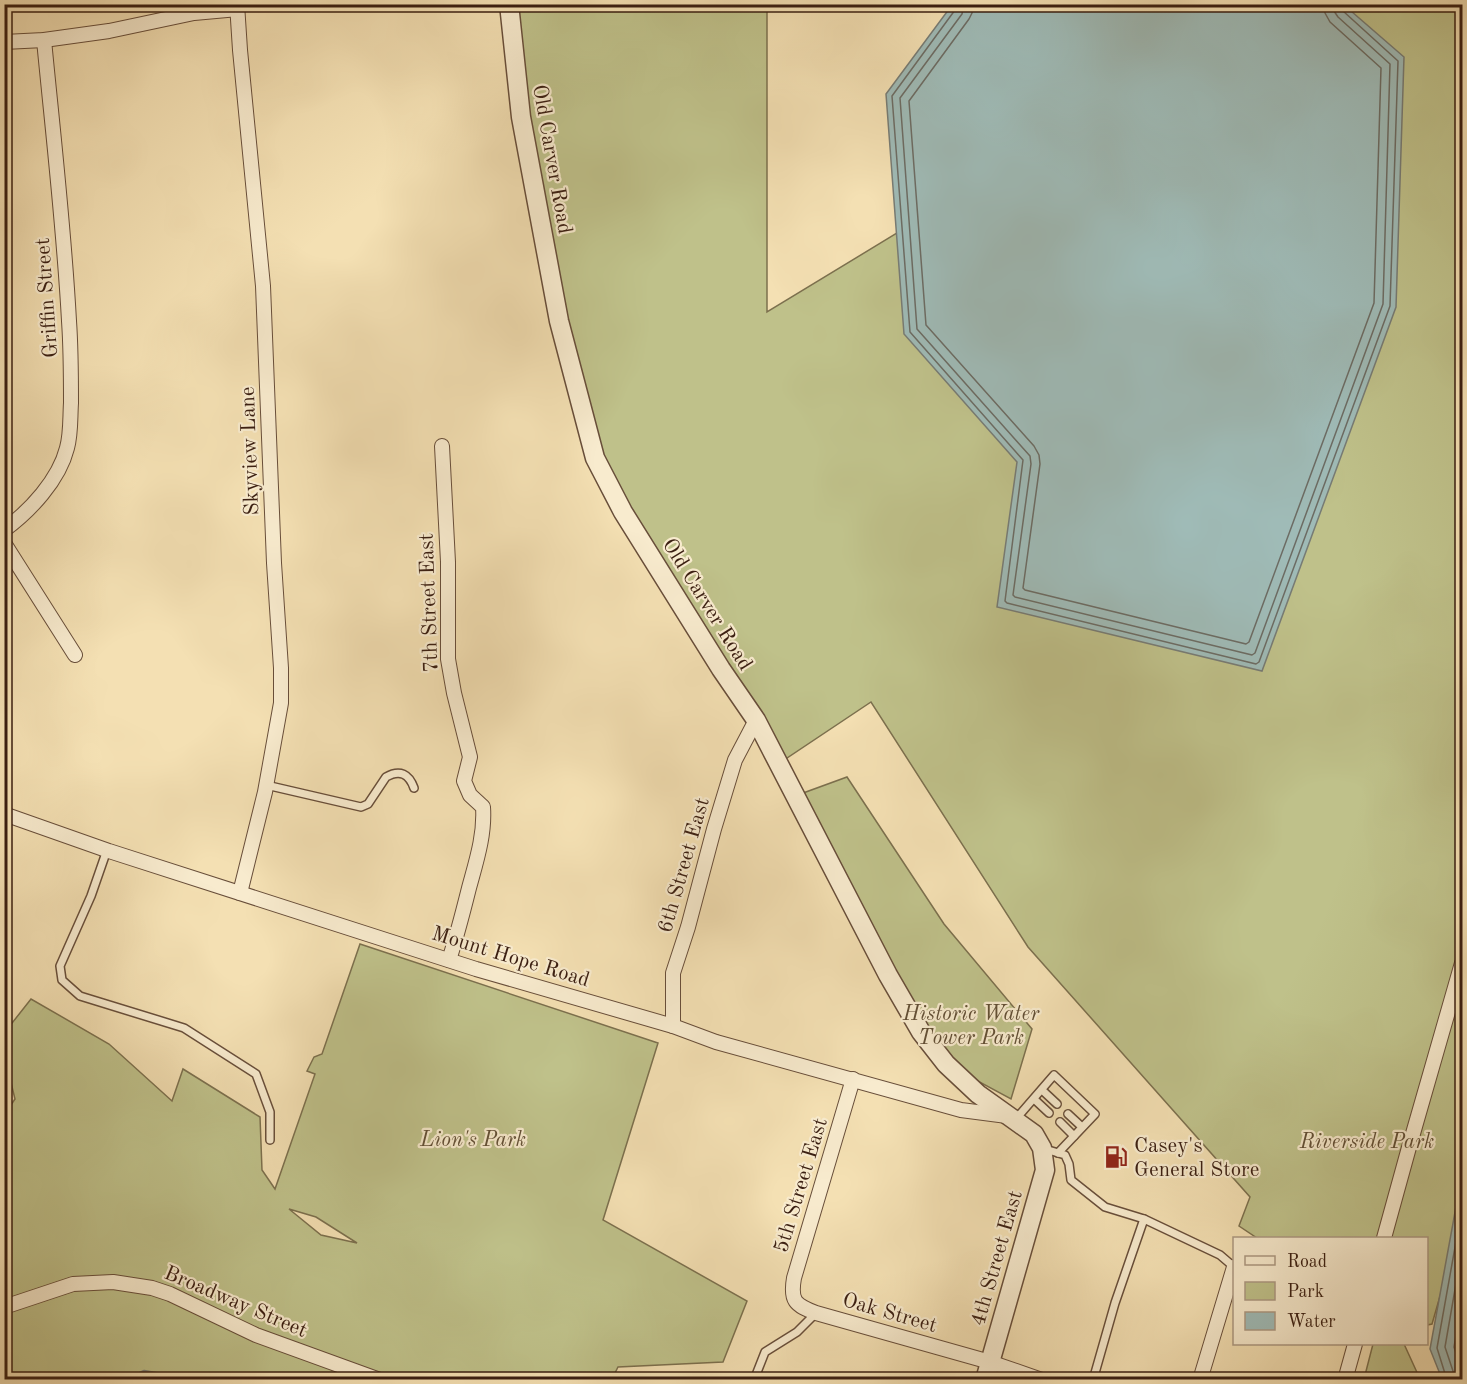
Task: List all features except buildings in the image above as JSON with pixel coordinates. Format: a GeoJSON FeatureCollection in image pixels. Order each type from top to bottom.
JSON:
{"type":"FeatureCollection","features":[{"type":"Feature","properties":{"kind":"street","name":"Old Carver Road"},"geometry":{"type":"LineString","coordinates":[[509,4],[521,117],[559,321],[595,458],[623,512],[721,669],[756,720],[888,975],[921,1032],[946,1064],[970,1087],[1034,1134],[1050,1150]]}},
{"type":"Feature","properties":{"kind":"street"},"geometry":{"type":"LineString","coordinates":[[4,42],[44,40],[109,31],[194,13],[238,7]]}},
{"type":"Feature","properties":{"kind":"street","name":"Skyview Lane"},"geometry":{"type":"LineString","coordinates":[[238,7],[240,50],[263,286],[281,668],[281,703],[266,785],[240,892]]}},
{"type":"Feature","properties":{"kind":"street","name":"Griffin Street"},"geometry":{"type":"LineString","coordinates":[[4,530],[36,502],[61,466],[67,448],[70,424],[72,363],[67,289],[44,40]]}},
{"type":"Feature","properties":{"kind":"street","name":"7th Street East"},"geometry":{"type":"LineString","coordinates":[[442,446],[448,562],[448,659],[470,757],[464,780],[470,795],[483,807],[484,819],[480,846],[449,960]]}},
{"type":"Feature","properties":{"kind":"street"},"geometry":{"type":"LineString","coordinates":[[4,543],[75,655]]}},
{"type":"Feature","properties":{"kind":"street","name":"6th Street East"},"geometry":{"type":"LineString","coordinates":[[673,1026],[673,973],[735,760],[756,720]]}},
{"type":"Feature","properties":{"kind":"street","name":"Mount Hope Road"},"geometry":{"type":"LineString","coordinates":[[4,814],[107,850],[449,960],[673,1026],[716,1042],[961,1110],[1013,1118]]}},
{"type":"Feature","properties":{"kind":"street"},"geometry":{"type":"LineString","coordinates":[[1385,1237],[1462,963]]}},
{"type":"Feature","properties":{"kind":"street","name":"5th Street East"},"geometry":{"type":"LineString","coordinates":[[796,1303],[791,1293],[794,1278],[853,1080]]}},
{"type":"Feature","properties":{"kind":"street","name":"4th Street East"},"geometry":{"type":"LineString","coordinates":[[987,1371],[1050,1150]]}},
{"type":"Feature","properties":{"kind":"street"},"geometry":{"type":"LineString","coordinates":[[1200,1380],[1233,1270]]}},
{"type":"Feature","properties":{"kind":"street","name":"Broadway Street"},"geometry":{"type":"LineString","coordinates":[[4,1306],[73,1284],[113,1282],[152,1288],[170,1294],[256,1335],[380,1380]]}},
{"type":"Feature","properties":{"kind":"street","name":"Oak Street"},"geometry":{"type":"LineString","coordinates":[[796,1303],[816,1313],[987,1371],[1042,1380]]}},
{"type":"Feature","properties":{"kind":"street"},"geometry":{"type":"LineString","coordinates":[[1345,1380],[1355,1345]]}},
{"type":"Feature","properties":{"kind":"lane"},"geometry":{"type":"LineString","coordinates":[[266,785],[361,807],[368,804],[386,777],[391,774],[404,774],[414,788]]}},
{"type":"Feature","properties":{"kind":"lane"},"geometry":{"type":"LineString","coordinates":[[107,850],[91,896],[60,966],[62,980],[80,996],[184,1028],[256,1074],[270,1112],[270,1140]]}},
{"type":"Feature","properties":{"kind":"lane"},"geometry":{"type":"LineString","coordinates":[[1013,1118],[1034,1099],[1054,1075],[1095,1114],[1074,1136],[1050,1150]]}},
{"type":"Feature","properties":{"kind":"lane"},"geometry":{"type":"LineString","coordinates":[[1042,1090],[1058,1104]]}},
{"type":"Feature","properties":{"kind":"lane"},"geometry":{"type":"LineString","coordinates":[[1034,1099],[1049,1113]]}},
{"type":"Feature","properties":{"kind":"lane"},"geometry":{"type":"LineString","coordinates":[[1068,1114],[1082,1127]]}},
{"type":"Feature","properties":{"kind":"lane"},"geometry":{"type":"LineString","coordinates":[[1060,1122],[1074,1136]]}},
{"type":"Feature","properties":{"kind":"lane"},"geometry":{"type":"LineString","coordinates":[[1050,1150],[1065,1155],[1071,1180],[1105,1207],[1144,1219],[1220,1255],[1233,1266]]}},
{"type":"Feature","properties":{"kind":"lane"},"geometry":{"type":"LineString","coordinates":[[1093,1380],[1115,1303],[1144,1219]]}},
{"type":"Feature","properties":{"kind":"lane"},"geometry":{"type":"LineString","coordinates":[[754,1380],[765,1352],[797,1332],[816,1313]]}},
{"type":"Feature","properties":{"kind":"green space","name":"Riverside Park"},"geometry":{"type":"Polygon","coordinates":[[[513,5],[767,5],[767,312],[1272,5],[1462,5],[1462,1220],[1432,1324],[1428,1325],[1428,1237],[1256,1237],[1239,1226],[1250,1197],[1028,947],[871,702],[778,764],[595,458],[517,77],[513,5]]]}},
{"type":"Feature","properties":{"kind":"green space","name":"Historic Water Tower Park"},"geometry":{"type":"Polygon","coordinates":[[[847,777],[944,924],[1032,1029],[1011,1099],[946,1064],[795,796],[847,777]]]}},
{"type":"Feature","properties":{"kind":"green space","name":"Lion's Park"},"geometry":{"type":"Polygon","coordinates":[[[360,944],[658,1043],[603,1220],[747,1301],[723,1362],[618,1367],[612,1379],[5,1379],[4,1115],[15,1099],[5,1058],[5,1032],[31,999],[109,1044],[172,1101],[183,1069],[260,1117],[262,1170],[275,1189],[315,1074],[307,1071],[314,1057],[322,1054],[360,944]],[[289,1209],[321,1235],[357,1243],[316,1217],[289,1209]]]}},
{"type":"Feature","properties":{"kind":"green space"},"geometry":{"type":"Polygon","coordinates":[[[1373,1345],[1404,1345],[1420,1379],[1364,1379],[1373,1345]]]}},
{"type":"Feature","properties":{"kind":"water"},"geometry":{"type":"Polygon","coordinates":[[[952,5],[1344,5],[1404,57],[1396,307],[1262,671],[997,607],[1017,462],[904,334],[886,94],[952,5]]]}},
{"type":"Feature","properties":{"kind":"water"},"geometry":{"type":"Polygon","coordinates":[[[1462,1174],[1462,1379],[1442,1379],[1430,1349],[1462,1174]]]}},
{"type":"Feature","properties":{"kind":"waterway"},"geometry":{"type":"LineString","coordinates":[[127,1380],[144,1372],[188,1380]]}},
{"type":"Feature","properties":{"kind":"place","name":"Casey's General Store"},"geometry":{"type":"Point","coordinates":[1116,1157]}}]}
